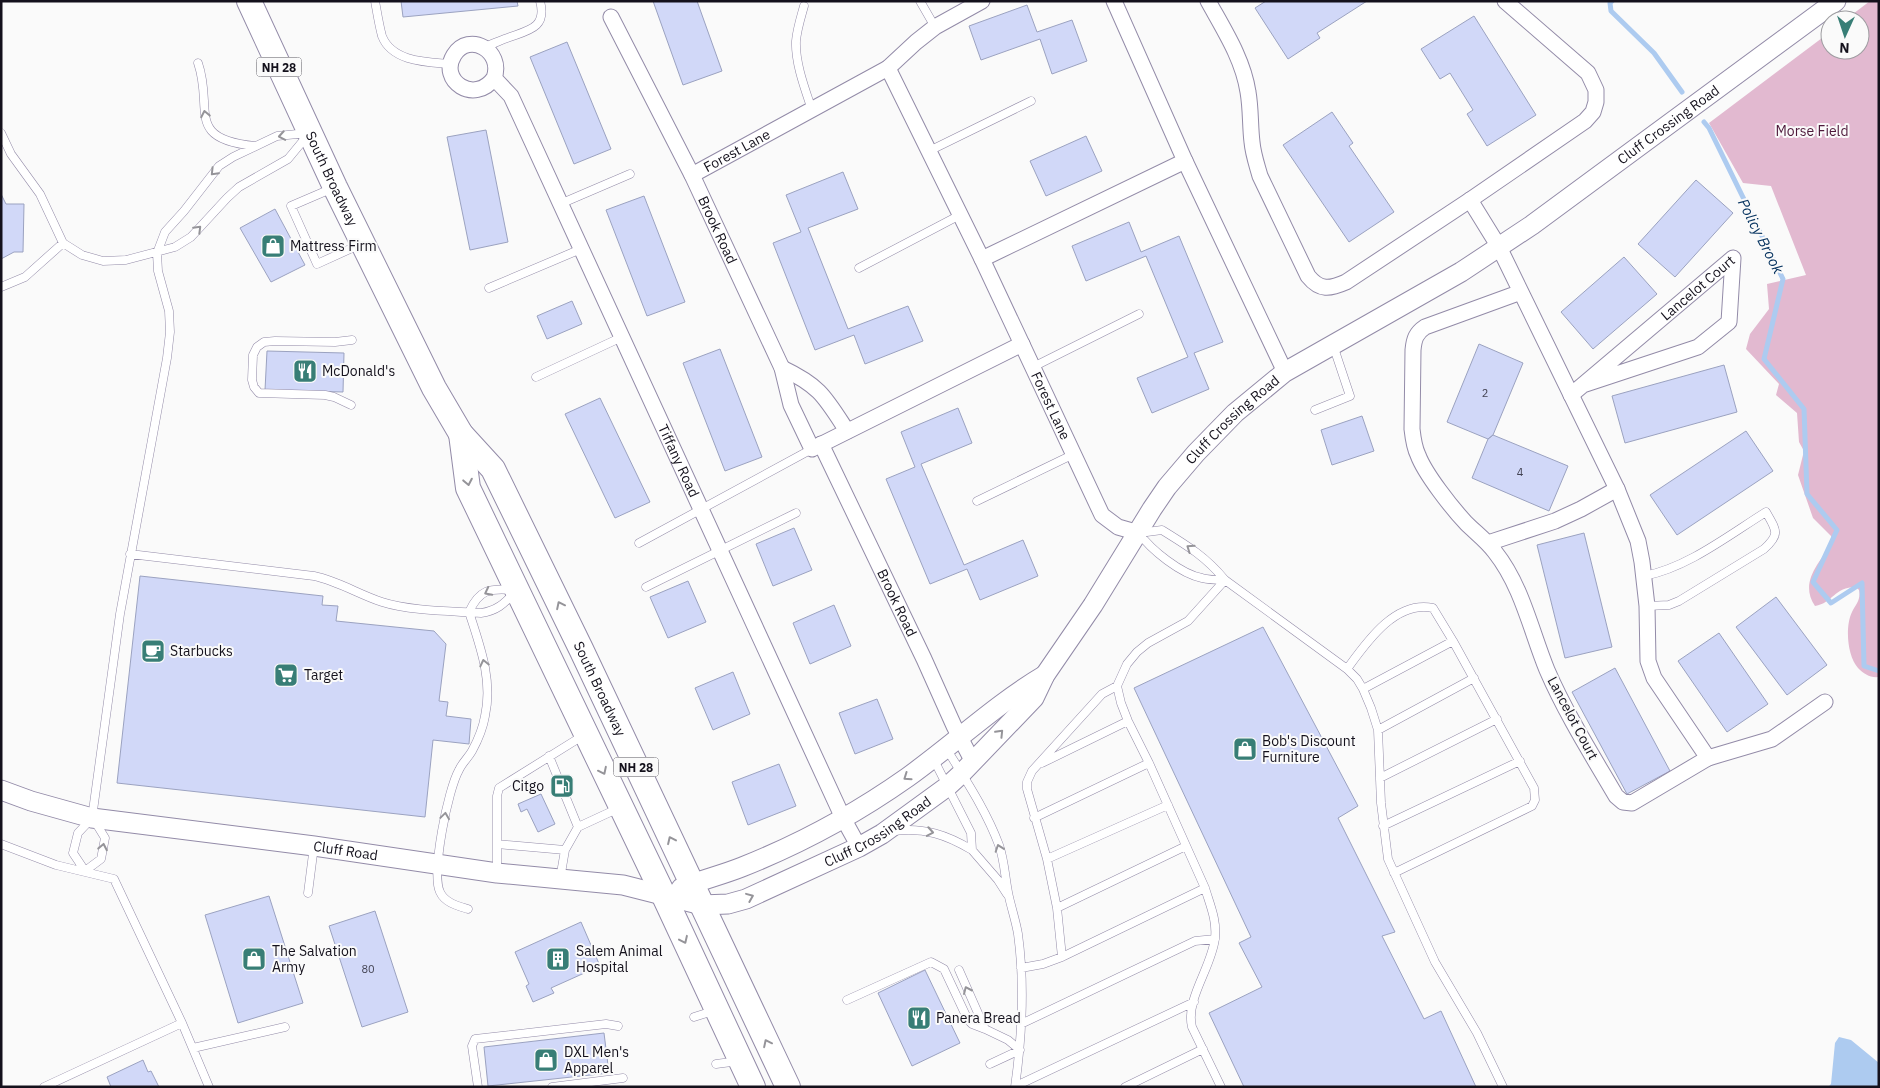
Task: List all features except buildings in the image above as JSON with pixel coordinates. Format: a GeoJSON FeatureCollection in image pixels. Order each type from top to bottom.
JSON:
{"type":"FeatureCollection","features":[{"type":"Feature","properties":{"kind":"main road","name":"South Broadway"},"geometry":{"type":"LineString","coordinates":[[249,1],[335,187],[434,388],[461,434],[493,469],[581,649],[788,1087]]}},
{"type":"Feature","properties":{"kind":"main road","name":"South Broadway"},"geometry":{"type":"LineString","coordinates":[[461,434],[468,488],[664,896],[753,1087]]}},
{"type":"Feature","properties":{"kind":"street","name":"Forest Lane"},"geometry":{"type":"LineString","coordinates":[[692,176],[888,68],[935,27],[982,1]]}},
{"type":"Feature","properties":{"kind":"street"},"geometry":{"type":"LineString","coordinates":[[1114,1],[1185,160],[1285,372]]}},
{"type":"Feature","properties":{"kind":"street"},"geometry":{"type":"LineString","coordinates":[[1208,1],[1235,50],[1244,72],[1248,93],[1252,142],[1260,176],[1301,262],[1314,284],[1324,288],[1335,287],[1346,282],[1585,121],[1593,112],[1596,102],[1596,90],[1588,73],[1505,1]]}},
{"type":"Feature","properties":{"kind":"street","name":"Cluff Crossing Road"},"geometry":{"type":"LineString","coordinates":[[664,896],[697,894],[728,904],[746,900],[860,847],[884,833],[961,774],[1034,698],[1045,675],[1094,605],[1167,487],[1196,453],[1235,413],[1285,372],[1422,295],[1532,225],[1836,1]]}},
{"type":"Feature","properties":{"kind":"street","name":"Brook Road"},"geometry":{"type":"LineString","coordinates":[[611,18],[692,176],[782,368],[791,405],[816,447],[946,748],[961,774]]}},
{"type":"Feature","properties":{"kind":"street"},"geometry":{"type":"LineString","coordinates":[[470,45],[484,47],[494,58],[496,65],[494,78],[484,88],[472,91],[464,89],[453,79],[450,64],[452,57],[463,47],[470,45]]}},
{"type":"Feature","properties":{"kind":"street","name":"Forest Lane"},"geometry":{"type":"LineString","coordinates":[[888,68],[982,259],[1102,514],[1118,527],[1139,533]]}},
{"type":"Feature","properties":{"kind":"street","name":"Tiffany Road"},"geometry":{"type":"LineString","coordinates":[[494,78],[511,96],[843,818],[860,847]]}},
{"type":"Feature","properties":{"kind":"street"},"geometry":{"type":"LineString","coordinates":[[982,259],[1185,160]]}},
{"type":"Feature","properties":{"kind":"street"},"geometry":{"type":"LineString","coordinates":[[1470,200],[1499,247],[1617,489],[1638,541],[1647,606],[1648,661],[1654,678],[1708,758]]}},
{"type":"Feature","properties":{"kind":"street","name":"Lancelot Court"},"geometry":{"type":"LineString","coordinates":[[1571,395],[1733,258],[1729,322],[1698,347],[1583,385]]}},
{"type":"Feature","properties":{"kind":"street","name":"Lancelot Court"},"geometry":{"type":"LineString","coordinates":[[1521,292],[1425,327],[1418,332],[1414,339],[1412,429],[1418,456],[1426,470],[1464,520],[1488,543],[1510,577],[1555,687],[1616,796],[1623,802],[1632,804],[1708,758],[1772,739],[1825,702]]}},
{"type":"Feature","properties":{"kind":"street"},"geometry":{"type":"LineString","coordinates":[[816,447],[1022,344]]}},
{"type":"Feature","properties":{"kind":"street"},"geometry":{"type":"LineString","coordinates":[[782,368],[802,377],[816,387],[827,400],[846,431]]}},
{"type":"Feature","properties":{"kind":"street"},"geometry":{"type":"LineString","coordinates":[[1488,543],[1555,521],[1617,489]]}},
{"type":"Feature","properties":{"kind":"street","name":"Cluff Crossing Road"},"geometry":{"type":"LineString","coordinates":[[697,894],[742,867],[785,848],[843,818],[908,777],[1025,687],[1045,675]]}},
{"type":"Feature","properties":{"kind":"street","name":"Cluff Road"},"geometry":{"type":"LineString","coordinates":[[1,790],[31,801],[92,818],[314,846],[497,873],[623,885],[664,896]]}},
{"type":"Feature","properties":{"kind":"lane"},"geometry":{"type":"LineString","coordinates":[[375,1],[383,37],[392,50],[408,58],[450,64]]}},
{"type":"Feature","properties":{"kind":"lane"},"geometry":{"type":"LineString","coordinates":[[484,47],[537,26],[542,17],[540,1]]}},
{"type":"Feature","properties":{"kind":"lane"},"geometry":{"type":"LineString","coordinates":[[920,1],[935,27]]}},
{"type":"Feature","properties":{"kind":"lane"},"geometry":{"type":"LineString","coordinates":[[804,6],[796,40],[804,85],[812,110]]}},
{"type":"Feature","properties":{"kind":"lane"},"geometry":{"type":"LineString","coordinates":[[198,63],[202,74],[204,117],[209,128],[216,135],[228,141],[255,146]]}},
{"type":"Feature","properties":{"kind":"lane"},"geometry":{"type":"LineString","coordinates":[[930,151],[1031,100]]}},
{"type":"Feature","properties":{"kind":"lane"},"geometry":{"type":"LineString","coordinates":[[1,132],[11,154],[40,194],[64,243],[82,255],[103,261],[126,260],[175,247],[191,237],[233,192],[261,173],[288,159],[310,133]]}},
{"type":"Feature","properties":{"kind":"lane"},"geometry":{"type":"LineString","coordinates":[[85,871],[74,853],[78,833],[92,818],[120,614],[167,358],[170,332],[169,311],[158,271],[156,253],[165,232],[219,166],[277,136],[310,133]]}},
{"type":"Feature","properties":{"kind":"lane"},"geometry":{"type":"LineString","coordinates":[[560,204],[630,174]]}},
{"type":"Feature","properties":{"kind":"lane"},"geometry":{"type":"LineString","coordinates":[[335,187],[291,206],[317,264],[363,243]]}},
{"type":"Feature","properties":{"kind":"lane"},"geometry":{"type":"LineString","coordinates":[[859,268],[960,214]]}},
{"type":"Feature","properties":{"kind":"lane"},"geometry":{"type":"LineString","coordinates":[[1,287],[25,277],[64,243]]}},
{"type":"Feature","properties":{"kind":"lane"},"geometry":{"type":"LineString","coordinates":[[489,288],[581,249]]}},
{"type":"Feature","properties":{"kind":"lane"},"geometry":{"type":"LineString","coordinates":[[1033,367],[1139,314]]}},
{"type":"Feature","properties":{"kind":"lane"},"geometry":{"type":"LineString","coordinates":[[536,377],[622,337]]}},
{"type":"Feature","properties":{"kind":"lane"},"geometry":{"type":"LineString","coordinates":[[351,405],[325,395],[263,394],[254,387],[252,372],[253,355],[256,347],[264,342],[335,342],[352,340]]}},
{"type":"Feature","properties":{"kind":"lane"},"geometry":{"type":"LineString","coordinates":[[1315,410],[1350,396],[1332,345]]}},
{"type":"Feature","properties":{"kind":"lane"},"geometry":{"type":"LineString","coordinates":[[639,543],[816,447]]}},
{"type":"Feature","properties":{"kind":"lane"},"geometry":{"type":"LineString","coordinates":[[976,501],[1074,454]]}},
{"type":"Feature","properties":{"kind":"lane"},"geometry":{"type":"LineString","coordinates":[[1644,576],[1660,573],[1685,562],[1766,512],[1776,530],[1776,536],[1764,549],[1679,601],[1669,605],[1647,606]]}},
{"type":"Feature","properties":{"kind":"lane"},"geometry":{"type":"LineString","coordinates":[[646,587],[796,513]]}},
{"type":"Feature","properties":{"kind":"lane"},"geometry":{"type":"LineString","coordinates":[[1225,580],[1201,578],[1182,569],[1147,545],[1139,533],[1162,530],[1210,562],[1225,580],[1347,669],[1363,689],[1378,730],[1383,826],[1388,859],[1435,962],[1477,1033],[1503,1087]]}},
{"type":"Feature","properties":{"kind":"lane"},"geometry":{"type":"LineString","coordinates":[[130,554],[314,576],[331,580],[383,602],[402,606],[481,613],[491,612],[502,606],[517,591]]}},
{"type":"Feature","properties":{"kind":"lane"},"geometry":{"type":"LineString","coordinates":[[1221,1087],[1190,1020],[1194,1002],[1208,966],[1215,939],[1216,924],[1205,888],[1120,703],[1117,686],[1127,664],[1137,652],[1148,643],[1188,621],[1225,580]]}},
{"type":"Feature","properties":{"kind":"lane"},"geometry":{"type":"LineString","coordinates":[[468,909],[449,902],[439,892],[438,864],[446,805],[459,770],[472,751],[486,715],[487,675],[469,612],[473,603],[486,591],[494,588],[517,591]]}},
{"type":"Feature","properties":{"kind":"lane"},"geometry":{"type":"LineString","coordinates":[[1347,669],[1382,626],[1411,609],[1423,606],[1433,608],[1474,678],[1534,788],[1535,800],[1532,806],[1394,873]]}},
{"type":"Feature","properties":{"kind":"lane"},"geometry":{"type":"LineString","coordinates":[[1363,689],[1453,641]]}},
{"type":"Feature","properties":{"kind":"lane"},"geometry":{"type":"LineString","coordinates":[[1378,730],[1474,678]]}},
{"type":"Feature","properties":{"kind":"lane"},"geometry":{"type":"LineString","coordinates":[[1062,957],[1057,908],[1047,859],[1027,789],[1027,782],[1037,766],[1102,694],[1117,686]]}},
{"type":"Feature","properties":{"kind":"lane"},"geometry":{"type":"LineString","coordinates":[[1380,778],[1497,719]]}},
{"type":"Feature","properties":{"kind":"lane"},"geometry":{"type":"LineString","coordinates":[[1037,766],[1128,722]]}},
{"type":"Feature","properties":{"kind":"lane"},"geometry":{"type":"LineString","coordinates":[[497,873],[497,796],[499,788],[585,734]]}},
{"type":"Feature","properties":{"kind":"lane"},"geometry":{"type":"LineString","coordinates":[[946,748],[975,795],[999,845],[1004,862],[1009,896],[1018,933],[1021,968],[1020,1050],[1015,1086]]}},
{"type":"Feature","properties":{"kind":"lane"},"geometry":{"type":"LineString","coordinates":[[549,756],[578,827]]}},
{"type":"Feature","properties":{"kind":"lane"},"geometry":{"type":"LineString","coordinates":[[1383,826],[1520,761]]}},
{"type":"Feature","properties":{"kind":"lane"},"geometry":{"type":"LineString","coordinates":[[1034,818],[1149,763]]}},
{"type":"Feature","properties":{"kind":"lane"},"geometry":{"type":"LineString","coordinates":[[961,774],[972,850]]}},
{"type":"Feature","properties":{"kind":"lane"},"geometry":{"type":"LineString","coordinates":[[1047,859],[1168,806]]}},
{"type":"Feature","properties":{"kind":"lane"},"geometry":{"type":"LineString","coordinates":[[560,880],[565,850],[578,827],[620,807]]}},
{"type":"Feature","properties":{"kind":"lane"},"geometry":{"type":"LineString","coordinates":[[85,871],[101,859],[105,838],[92,818]]}},
{"type":"Feature","properties":{"kind":"lane"},"geometry":{"type":"LineString","coordinates":[[884,833],[906,830],[939,833],[955,840],[972,850],[1009,896]]}},
{"type":"Feature","properties":{"kind":"lane"},"geometry":{"type":"LineString","coordinates":[[1,844],[56,865],[114,879],[182,1023],[209,1087]]}},
{"type":"Feature","properties":{"kind":"lane"},"geometry":{"type":"LineString","coordinates":[[498,844],[565,850]]}},
{"type":"Feature","properties":{"kind":"lane"},"geometry":{"type":"LineString","coordinates":[[308,893],[314,846]]}},
{"type":"Feature","properties":{"kind":"lane"},"geometry":{"type":"LineString","coordinates":[[1057,908],[1186,846]]}},
{"type":"Feature","properties":{"kind":"lane"},"geometry":{"type":"LineString","coordinates":[[1021,968],[1044,964],[1062,957],[1205,888]]}},
{"type":"Feature","properties":{"kind":"lane"},"geometry":{"type":"LineString","coordinates":[[1021,1024],[1195,941],[1215,939]]}},
{"type":"Feature","properties":{"kind":"lane"},"geometry":{"type":"LineString","coordinates":[[847,1000],[931,962],[944,969],[968,1020],[972,1024],[1008,1040],[1020,1050]]}},
{"type":"Feature","properties":{"kind":"lane"},"geometry":{"type":"LineString","coordinates":[[958,970],[985,1029]]}},
{"type":"Feature","properties":{"kind":"lane"},"geometry":{"type":"LineString","coordinates":[[1015,1086],[1194,1002]]}},
{"type":"Feature","properties":{"kind":"lane"},"geometry":{"type":"LineString","coordinates":[[694,1016],[717,1010]]}},
{"type":"Feature","properties":{"kind":"lane"},"geometry":{"type":"LineString","coordinates":[[44,1087],[182,1023]]}},
{"type":"Feature","properties":{"kind":"lane"},"geometry":{"type":"LineString","coordinates":[[478,1087],[472,1046],[475,1039],[606,1024],[618,1026]]}},
{"type":"Feature","properties":{"kind":"lane"},"geometry":{"type":"LineString","coordinates":[[193,1048],[285,1027]]}},
{"type":"Feature","properties":{"kind":"lane"},"geometry":{"type":"LineString","coordinates":[[1125,1087],[1203,1049]]}},
{"type":"Feature","properties":{"kind":"lane"},"geometry":{"type":"LineString","coordinates":[[990,1064],[1020,1050]]}},
{"type":"Feature","properties":{"kind":"lane"},"geometry":{"type":"LineString","coordinates":[[716,1064],[741,1061]]}},
{"type":"Feature","properties":{"kind":"lane"},"geometry":{"type":"LineString","coordinates":[[552,1087],[624,1078]]}},
{"type":"Feature","properties":{"kind":"green space","name":"Morse Field"},"geometry":{"type":"Polygon","coordinates":[[[1870,1],[1879,1],[1879,677],[1867,675],[1858,668],[1849,649],[1848,625],[1859,599],[1859,590],[1856,587],[1843,590],[1826,602],[1815,606],[1811,597],[1809,589],[1813,573],[1833,543],[1831,536],[1813,518],[1798,475],[1804,451],[1799,442],[1797,413],[1776,395],[1779,384],[1746,349],[1750,334],[1769,309],[1767,284],[1806,275],[1771,186],[1743,183],[1709,123],[1820,40],[1820,60],[1870,60],[1870,10],[1858,10],[1870,1]]]}},
{"type":"Feature","properties":{"kind":"water"},"geometry":{"type":"Polygon","coordinates":[[[1839,1037],[1851,1040],[1879,1063],[1879,1087],[1828,1087],[1831,1084],[1835,1043],[1839,1037]]]}},
{"type":"Feature","properties":{"kind":"waterway","name":"Policy Brook"},"geometry":{"type":"LineString","coordinates":[[1612,1],[1610,3],[1611,11],[1654,53],[1682,92]]}},
{"type":"Feature","properties":{"kind":"waterway","name":"Policy Brook"},"geometry":{"type":"LineString","coordinates":[[1704,122],[1709,128],[1783,279],[1764,359],[1804,409],[1807,494],[1837,530],[1813,582],[1831,603],[1862,583],[1864,666],[1879,671]]}},
{"type":"Feature","properties":{"kind":"place","name":"Mattress Firm"},"geometry":{"type":"Point","coordinates":[273,246]}},
{"type":"Feature","properties":{"kind":"place","name":"McDonald's"},"geometry":{"type":"Point","coordinates":[305,371]}},
{"type":"Feature","properties":{"kind":"place","name":"Starbucks"},"geometry":{"type":"Point","coordinates":[153,651]}},
{"type":"Feature","properties":{"kind":"place","name":"Target"},"geometry":{"type":"Point","coordinates":[286,675]}},
{"type":"Feature","properties":{"kind":"place","name":"Bob's Discount Furniture"},"geometry":{"type":"Point","coordinates":[1245,749]}},
{"type":"Feature","properties":{"kind":"place","name":"Citgo"},"geometry":{"type":"Point","coordinates":[562,786]}},
{"type":"Feature","properties":{"kind":"place","name":"The Salvation Army"},"geometry":{"type":"Point","coordinates":[254,959]}},
{"type":"Feature","properties":{"kind":"place","name":"Salem Animal Hospital"},"geometry":{"type":"Point","coordinates":[558,959]}},
{"type":"Feature","properties":{"kind":"place","name":"Panera Bread"},"geometry":{"type":"Point","coordinates":[919,1018]}},
{"type":"Feature","properties":{"kind":"place","name":"DXL Men's Apparel"},"geometry":{"type":"Point","coordinates":[546,1060]}}]}
